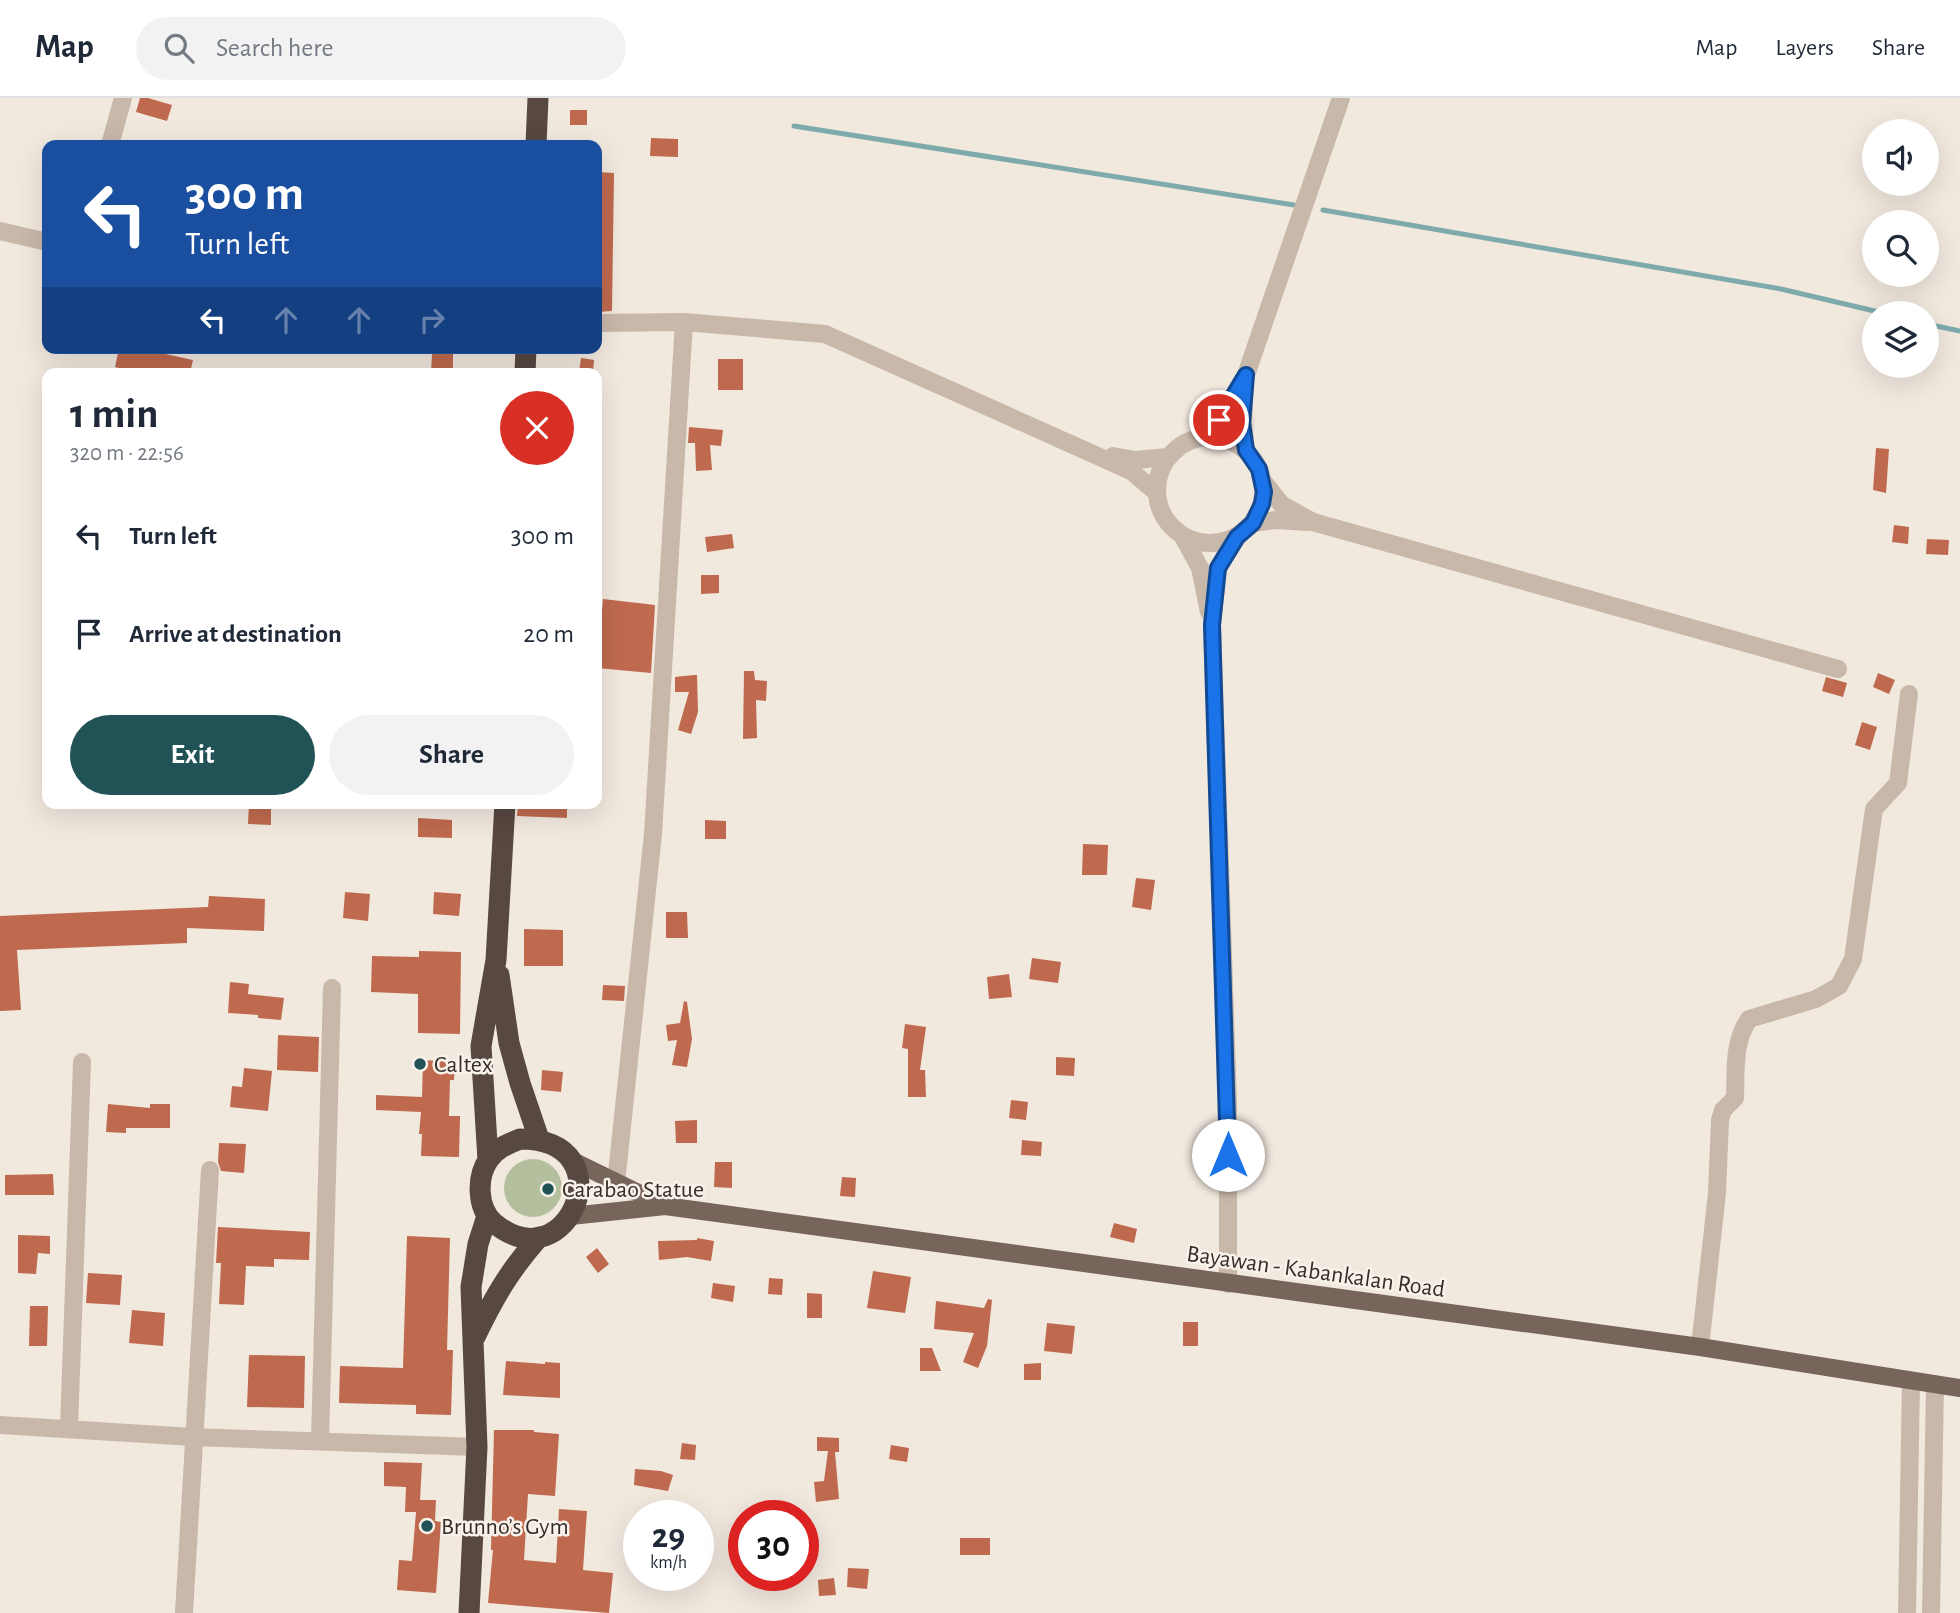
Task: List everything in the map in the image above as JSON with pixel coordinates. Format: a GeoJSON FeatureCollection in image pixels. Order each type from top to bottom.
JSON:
{"type":"FeatureCollection","features":[{"type":"Feature","properties":{"kind":"highway"},"geometry":{"type":"LineString","coordinates":[[536,140],[538,98]]}},
{"type":"Feature","properties":{"kind":"highway"},"geometry":{"type":"LineString","coordinates":[[488,1160],[481,1046],[496,960],[505,809]]}},
{"type":"Feature","properties":{"kind":"highway"},"geometry":{"type":"LineString","coordinates":[[496,960],[509,1043],[540,1139]]}},
{"type":"Feature","properties":{"kind":"highway"},"geometry":{"type":"LineString","coordinates":[[469,1613],[477,1447],[471,1287],[486,1216],[481,1197],[481,1178],[488,1160],[502,1146],[520,1139],[540,1139],[557,1146],[571,1160],[578,1178],[579,1198],[571,1216],[557,1230],[539,1237],[520,1237],[502,1229],[486,1216]]}},
{"type":"Feature","properties":{"kind":"highway"},"geometry":{"type":"LineString","coordinates":[[473,1342],[493,1300],[514,1266],[539,1237]]}},
{"type":"Feature","properties":{"kind":"main road","name":"Bayawan - Kabankalan Road"},"geometry":{"type":"LineString","coordinates":[[571,1160],[665,1206]]}},
{"type":"Feature","properties":{"kind":"main road","name":"Bayawan - Kabankalan Road"},"geometry":{"type":"LineString","coordinates":[[571,1216],[665,1206],[1700,1348],[1960,1388]]}},
{"type":"Feature","properties":{"kind":"street"},"geometry":{"type":"LineString","coordinates":[[111,140],[123,98]]}},
{"type":"Feature","properties":{"kind":"street"},"geometry":{"type":"LineString","coordinates":[[1212,625],[1200,568],[1182,535],[1165,517],[1157,493],[1160,470],[1177,448],[1200,437],[1219,420],[1246,375],[1341,98]]}},
{"type":"Feature","properties":{"kind":"street"},"geometry":{"type":"LineString","coordinates":[[0,231],[42,241]]}},
{"type":"Feature","properties":{"kind":"street"},"geometry":{"type":"LineString","coordinates":[[602,323],[684,322],[825,334],[1094,453],[1131,471],[1157,493]]}},
{"type":"Feature","properties":{"kind":"street"},"geometry":{"type":"LineString","coordinates":[[616,1183],[653,834],[684,322]]}},
{"type":"Feature","properties":{"kind":"street"},"geometry":{"type":"LineString","coordinates":[[1246,375],[1242,423],[1246,450],[1259,469],[1263,481],[1282,505],[1313,522]]}},
{"type":"Feature","properties":{"kind":"street"},"geometry":{"type":"LineString","coordinates":[[1200,437],[1226,439],[1246,450]]}},
{"type":"Feature","properties":{"kind":"street"},"geometry":{"type":"LineString","coordinates":[[1094,453],[1135,460],[1168,457]]}},
{"type":"Feature","properties":{"kind":"street"},"geometry":{"type":"LineString","coordinates":[[1228,1284],[1228,1104],[1212,625],[1218,568],[1237,537],[1253,523],[1262,504],[1263,481]]}},
{"type":"Feature","properties":{"kind":"street"},"geometry":{"type":"LineString","coordinates":[[1253,523],[1276,520],[1313,522],[1838,668]]}},
{"type":"Feature","properties":{"kind":"street"},"geometry":{"type":"LineString","coordinates":[[1182,535],[1206,543],[1237,537]]}},
{"type":"Feature","properties":{"kind":"street"},"geometry":{"type":"LineString","coordinates":[[1700,1348],[1717,1193],[1720,1120],[1723,1110],[1735,1098],[1736,1052],[1742,1029],[1749,1019],[1816,999],[1839,986],[1853,959],[1874,809],[1898,783],[1909,694]]}},
{"type":"Feature","properties":{"kind":"street"},"geometry":{"type":"LineString","coordinates":[[320,1441],[332,988]]}},
{"type":"Feature","properties":{"kind":"street"},"geometry":{"type":"LineString","coordinates":[[69,1428],[82,1062]]}},
{"type":"Feature","properties":{"kind":"street"},"geometry":{"type":"LineString","coordinates":[[184,1613],[210,1170]]}},
{"type":"Feature","properties":{"kind":"street"},"geometry":{"type":"LineString","coordinates":[[1907,1613],[1911,1381]]}},
{"type":"Feature","properties":{"kind":"street"},"geometry":{"type":"LineString","coordinates":[[1930,1613],[1935,1384]]}},
{"type":"Feature","properties":{"kind":"street"},"geometry":{"type":"LineString","coordinates":[[0,1425],[193,1437],[477,1447]]}},
{"type":"Feature","properties":{"kind":"street"},"geometry":{"type":"LineString","coordinates":[[1908,1581],[1931,1582]]}},
{"type":"Feature","properties":{"kind":"green space"},"geometry":{"type":"Polygon","coordinates":[[[527,1159],[539,1159],[554,1167],[562,1182],[562,1194],[554,1209],[539,1217],[527,1217],[512,1209],[504,1194],[504,1182],[512,1167],[527,1159]]]}},
{"type":"Feature","properties":{"kind":"building"},"geometry":{"type":"Polygon","coordinates":[[[140,98],[172,105],[167,121],[136,112],[140,98]]]}},
{"type":"Feature","properties":{"kind":"building"},"geometry":{"type":"Polygon","coordinates":[[[570,110],[587,110],[587,125],[570,125],[570,110]]]}},
{"type":"Feature","properties":{"kind":"building"},"geometry":{"type":"Polygon","coordinates":[[[651,138],[678,139],[678,157],[650,156],[651,138]]]}},
{"type":"Feature","properties":{"kind":"building"},"geometry":{"type":"Polygon","coordinates":[[[602,172],[614,173],[612,311],[602,312],[602,172]]]}},
{"type":"Feature","properties":{"kind":"building"},"geometry":{"type":"Polygon","coordinates":[[[118,354],[166,354],[193,360],[191,368],[115,367],[118,354]]]}},
{"type":"Feature","properties":{"kind":"building"},"geometry":{"type":"Polygon","coordinates":[[[432,354],[453,354],[453,368],[431,368],[432,354]]]}},
{"type":"Feature","properties":{"kind":"building"},"geometry":{"type":"Polygon","coordinates":[[[581,358],[594,360],[593,368],[580,368],[581,358]]]}},
{"type":"Feature","properties":{"kind":"building"},"geometry":{"type":"Polygon","coordinates":[[[718,359],[743,359],[743,390],[718,390],[718,359]]]}},
{"type":"Feature","properties":{"kind":"building"},"geometry":{"type":"Polygon","coordinates":[[[689,427],[723,430],[721,446],[710,445],[712,470],[696,471],[695,443],[688,443],[689,427]]]}},
{"type":"Feature","properties":{"kind":"building"},"geometry":{"type":"Polygon","coordinates":[[[1876,448],[1889,449],[1886,493],[1873,490],[1876,448]]]}},
{"type":"Feature","properties":{"kind":"building"},"geometry":{"type":"Polygon","coordinates":[[[1894,525],[1909,527],[1908,544],[1892,542],[1894,525]]]}},
{"type":"Feature","properties":{"kind":"building"},"geometry":{"type":"Polygon","coordinates":[[[732,534],[734,548],[707,552],[705,537],[732,534]]]}},
{"type":"Feature","properties":{"kind":"building"},"geometry":{"type":"Polygon","coordinates":[[[1927,539],[1949,540],[1948,555],[1926,554],[1927,539]]]}},
{"type":"Feature","properties":{"kind":"building"},"geometry":{"type":"Polygon","coordinates":[[[701,575],[719,575],[719,593],[701,594],[701,575]]]}},
{"type":"Feature","properties":{"kind":"building"},"geometry":{"type":"Polygon","coordinates":[[[603,599],[655,605],[651,673],[602,668],[603,599]]]}},
{"type":"Feature","properties":{"kind":"building"},"geometry":{"type":"Polygon","coordinates":[[[744,671],[754,671],[755,680],[767,681],[766,701],[756,700],[757,738],[743,739],[744,671]]]}},
{"type":"Feature","properties":{"kind":"building"},"geometry":{"type":"Polygon","coordinates":[[[1878,673],[1895,680],[1889,694],[1873,687],[1878,673]]]}},
{"type":"Feature","properties":{"kind":"building"},"geometry":{"type":"Polygon","coordinates":[[[697,675],[698,712],[691,734],[678,730],[689,692],[675,692],[675,677],[697,675]]]}},
{"type":"Feature","properties":{"kind":"building"},"geometry":{"type":"Polygon","coordinates":[[[1826,677],[1847,683],[1843,697],[1822,691],[1826,677]]]}},
{"type":"Feature","properties":{"kind":"building"},"geometry":{"type":"Polygon","coordinates":[[[1862,722],[1877,727],[1870,750],[1855,745],[1862,722]]]}},
{"type":"Feature","properties":{"kind":"building"},"geometry":{"type":"Polygon","coordinates":[[[249,809],[271,809],[271,825],[248,824],[249,809]]]}},
{"type":"Feature","properties":{"kind":"building"},"geometry":{"type":"Polygon","coordinates":[[[518,809],[567,809],[567,818],[517,816],[518,809]]]}},
{"type":"Feature","properties":{"kind":"building"},"geometry":{"type":"Polygon","coordinates":[[[418,818],[452,820],[452,838],[418,837],[418,818]]]}},
{"type":"Feature","properties":{"kind":"building"},"geometry":{"type":"Polygon","coordinates":[[[705,820],[726,821],[726,839],[705,839],[705,820]]]}},
{"type":"Feature","properties":{"kind":"building"},"geometry":{"type":"Polygon","coordinates":[[[1083,844],[1108,845],[1107,875],[1082,875],[1083,844]]]}},
{"type":"Feature","properties":{"kind":"building"},"geometry":{"type":"Polygon","coordinates":[[[1136,878],[1155,880],[1151,910],[1132,907],[1136,878]]]}},
{"type":"Feature","properties":{"kind":"building"},"geometry":{"type":"Polygon","coordinates":[[[345,892],[370,894],[368,921],[343,918],[345,892]]]}},
{"type":"Feature","properties":{"kind":"building"},"geometry":{"type":"Polygon","coordinates":[[[434,892],[461,894],[459,916],[433,914],[434,892]]]}},
{"type":"Feature","properties":{"kind":"building"},"geometry":{"type":"Polygon","coordinates":[[[209,896],[265,899],[264,931],[187,928],[187,943],[17,950],[21,1010],[0,1011],[0,916],[208,907],[209,896]]]}},
{"type":"Feature","properties":{"kind":"building"},"geometry":{"type":"Polygon","coordinates":[[[666,912],[687,912],[688,938],[666,938],[666,912]]]}},
{"type":"Feature","properties":{"kind":"building"},"geometry":{"type":"Polygon","coordinates":[[[524,929],[563,930],[563,966],[524,966],[524,929]]]}},
{"type":"Feature","properties":{"kind":"building"},"geometry":{"type":"Polygon","coordinates":[[[419,951],[461,952],[460,1034],[418,1033],[418,994],[371,992],[372,956],[419,957],[419,951]]]}},
{"type":"Feature","properties":{"kind":"building"},"geometry":{"type":"Polygon","coordinates":[[[1032,958],[1061,962],[1058,983],[1029,979],[1032,958]]]}},
{"type":"Feature","properties":{"kind":"building"},"geometry":{"type":"Polygon","coordinates":[[[1009,974],[1012,997],[989,999],[987,977],[1009,974]]]}},
{"type":"Feature","properties":{"kind":"building"},"geometry":{"type":"Polygon","coordinates":[[[230,982],[249,984],[248,994],[284,998],[281,1020],[228,1013],[230,982]]]}},
{"type":"Feature","properties":{"kind":"building"},"geometry":{"type":"Polygon","coordinates":[[[603,985],[625,986],[624,1001],[602,1000],[603,985]]]}},
{"type":"Feature","properties":{"kind":"building"},"geometry":{"type":"Polygon","coordinates":[[[684,1001],[687,1002],[692,1039],[687,1067],[672,1065],[677,1040],[668,1041],[666,1025],[680,1023],[684,1001]]]}},
{"type":"Feature","properties":{"kind":"building"},"geometry":{"type":"Polygon","coordinates":[[[905,1024],[926,1027],[920,1070],[925,1070],[926,1097],[908,1097],[908,1049],[902,1048],[905,1024]]]}},
{"type":"Feature","properties":{"kind":"building"},"geometry":{"type":"Polygon","coordinates":[[[278,1035],[319,1037],[318,1072],[277,1070],[278,1035]]]}},
{"type":"Feature","properties":{"kind":"building"},"geometry":{"type":"Polygon","coordinates":[[[1056,1057],[1075,1058],[1074,1076],[1056,1075],[1056,1057]]]}},
{"type":"Feature","properties":{"kind":"building"},"geometry":{"type":"Polygon","coordinates":[[[423,1060],[455,1062],[454,1080],[450,1080],[449,1116],[460,1116],[459,1157],[421,1156],[421,1112],[376,1110],[376,1095],[422,1097],[423,1060]]]}},
{"type":"Feature","properties":{"kind":"building"},"geometry":{"type":"Polygon","coordinates":[[[244,1068],[272,1071],[268,1111],[230,1107],[232,1086],[242,1087],[244,1068]]]}},
{"type":"Feature","properties":{"kind":"building"},"geometry":{"type":"Polygon","coordinates":[[[542,1070],[563,1072],[561,1092],[541,1090],[542,1070]]]}},
{"type":"Feature","properties":{"kind":"building"},"geometry":{"type":"Polygon","coordinates":[[[1011,1100],[1028,1102],[1026,1120],[1009,1118],[1011,1100]]]}},
{"type":"Feature","properties":{"kind":"building"},"geometry":{"type":"Polygon","coordinates":[[[108,1104],[150,1108],[150,1104],[170,1104],[170,1128],[126,1128],[126,1133],[106,1132],[108,1104]]]}},
{"type":"Feature","properties":{"kind":"building"},"geometry":{"type":"Polygon","coordinates":[[[697,1120],[697,1143],[676,1143],[675,1121],[697,1120]]]}},
{"type":"Feature","properties":{"kind":"building"},"geometry":{"type":"Polygon","coordinates":[[[1022,1140],[1042,1142],[1041,1156],[1021,1155],[1022,1140]]]}},
{"type":"Feature","properties":{"kind":"building"},"geometry":{"type":"Polygon","coordinates":[[[219,1143],[246,1144],[244,1173],[221,1171],[218,1162],[219,1143]]]}},
{"type":"Feature","properties":{"kind":"building"},"geometry":{"type":"Polygon","coordinates":[[[715,1162],[732,1162],[732,1188],[714,1187],[715,1162]]]}},
{"type":"Feature","properties":{"kind":"building"},"geometry":{"type":"Polygon","coordinates":[[[53,1174],[54,1195],[5,1195],[5,1175],[53,1174]]]}},
{"type":"Feature","properties":{"kind":"building"},"geometry":{"type":"Polygon","coordinates":[[[842,1177],[856,1178],[855,1197],[840,1196],[842,1177]]]}},
{"type":"Feature","properties":{"kind":"building"},"geometry":{"type":"Polygon","coordinates":[[[1114,1223],[1137,1229],[1134,1243],[1110,1237],[1114,1223]]]}},
{"type":"Feature","properties":{"kind":"building"},"geometry":{"type":"Polygon","coordinates":[[[218,1227],[310,1232],[309,1260],[274,1259],[274,1267],[246,1266],[244,1305],[219,1304],[221,1263],[216,1263],[218,1227]]]}},
{"type":"Feature","properties":{"kind":"building"},"geometry":{"type":"Polygon","coordinates":[[[18,1235],[50,1236],[50,1254],[38,1253],[36,1274],[18,1273],[18,1235]]]}},
{"type":"Feature","properties":{"kind":"building"},"geometry":{"type":"Polygon","coordinates":[[[407,1236],[450,1238],[447,1350],[453,1350],[451,1415],[416,1414],[416,1405],[339,1403],[340,1366],[403,1368],[407,1236]]]}},
{"type":"Feature","properties":{"kind":"building"},"geometry":{"type":"Polygon","coordinates":[[[697,1238],[714,1241],[711,1261],[687,1257],[659,1260],[658,1241],[697,1238]]]}},
{"type":"Feature","properties":{"kind":"building"},"geometry":{"type":"Polygon","coordinates":[[[597,1248],[609,1264],[598,1273],[586,1257],[597,1248]]]}},
{"type":"Feature","properties":{"kind":"building"},"geometry":{"type":"Polygon","coordinates":[[[873,1271],[911,1277],[905,1313],[867,1308],[873,1271]]]}},
{"type":"Feature","properties":{"kind":"building"},"geometry":{"type":"Polygon","coordinates":[[[88,1273],[122,1275],[120,1305],[86,1303],[88,1273]]]}},
{"type":"Feature","properties":{"kind":"building"},"geometry":{"type":"Polygon","coordinates":[[[769,1278],[783,1279],[782,1295],[768,1294],[769,1278]]]}},
{"type":"Feature","properties":{"kind":"building"},"geometry":{"type":"Polygon","coordinates":[[[713,1283],[735,1286],[733,1302],[711,1298],[713,1283]]]}},
{"type":"Feature","properties":{"kind":"building"},"geometry":{"type":"Polygon","coordinates":[[[807,1293],[822,1294],[822,1318],[807,1318],[807,1293]]]}},
{"type":"Feature","properties":{"kind":"building"},"geometry":{"type":"Polygon","coordinates":[[[988,1299],[992,1300],[987,1346],[978,1368],[963,1362],[974,1333],[934,1329],[936,1301],[984,1308],[988,1299]]]}},
{"type":"Feature","properties":{"kind":"building"},"geometry":{"type":"Polygon","coordinates":[[[30,1306],[48,1306],[47,1346],[29,1346],[30,1306]]]}},
{"type":"Feature","properties":{"kind":"building"},"geometry":{"type":"Polygon","coordinates":[[[132,1310],[165,1313],[163,1346],[129,1343],[132,1310]]]}},
{"type":"Feature","properties":{"kind":"building"},"geometry":{"type":"Polygon","coordinates":[[[1183,1322],[1198,1322],[1198,1346],[1183,1346],[1183,1322]]]}},
{"type":"Feature","properties":{"kind":"building"},"geometry":{"type":"Polygon","coordinates":[[[1047,1323],[1075,1326],[1072,1354],[1044,1351],[1047,1323]]]}},
{"type":"Feature","properties":{"kind":"building"},"geometry":{"type":"Polygon","coordinates":[[[920,1348],[932,1348],[941,1371],[920,1371],[920,1348]]]}},
{"type":"Feature","properties":{"kind":"building"},"geometry":{"type":"Polygon","coordinates":[[[249,1355],[305,1356],[304,1408],[247,1407],[249,1355]]]}},
{"type":"Feature","properties":{"kind":"building"},"geometry":{"type":"Polygon","coordinates":[[[506,1361],[560,1363],[560,1398],[503,1395],[506,1361]]]}},
{"type":"Feature","properties":{"kind":"building"},"geometry":{"type":"Polygon","coordinates":[[[1041,1363],[1041,1380],[1024,1380],[1024,1364],[1041,1363]]]}},
{"type":"Feature","properties":{"kind":"building"},"geometry":{"type":"Polygon","coordinates":[[[494,1430],[534,1430],[559,1434],[555,1496],[528,1494],[524,1560],[556,1563],[559,1509],[587,1511],[583,1570],[613,1573],[609,1613],[488,1603],[493,1550],[494,1430]]]}},
{"type":"Feature","properties":{"kind":"building"},"geometry":{"type":"Polygon","coordinates":[[[817,1437],[839,1438],[839,1452],[835,1452],[839,1499],[816,1500],[814,1482],[824,1481],[828,1451],[817,1451],[817,1437]]]}},
{"type":"Feature","properties":{"kind":"building"},"geometry":{"type":"Polygon","coordinates":[[[682,1443],[696,1445],[695,1460],[680,1459],[682,1443]]]}},
{"type":"Feature","properties":{"kind":"building"},"geometry":{"type":"Polygon","coordinates":[[[891,1445],[909,1448],[907,1462],[889,1459],[891,1445]]]}},
{"type":"Feature","properties":{"kind":"building"},"geometry":{"type":"Polygon","coordinates":[[[384,1462],[422,1463],[420,1500],[436,1500],[435,1521],[441,1522],[436,1593],[397,1590],[399,1560],[412,1561],[416,1512],[405,1512],[406,1487],[384,1486],[384,1462]]]}},
{"type":"Feature","properties":{"kind":"building"},"geometry":{"type":"Polygon","coordinates":[[[635,1469],[673,1475],[668,1491],[634,1485],[635,1469]]]}},
{"type":"Feature","properties":{"kind":"building"},"geometry":{"type":"Polygon","coordinates":[[[960,1538],[990,1538],[990,1555],[960,1555],[960,1538]]]}},
{"type":"Feature","properties":{"kind":"building"},"geometry":{"type":"Polygon","coordinates":[[[848,1568],[869,1569],[867,1589],[847,1587],[848,1568]]]}},
{"type":"Feature","properties":{"kind":"building"},"geometry":{"type":"Polygon","coordinates":[[[834,1578],[836,1595],[819,1596],[819,1580],[834,1578]]]}},
{"type":"Feature","properties":{"kind":"waterway"},"geometry":{"type":"LineString","coordinates":[[794,126],[1294,205]]}},
{"type":"Feature","properties":{"kind":"waterway"},"geometry":{"type":"LineString","coordinates":[[1323,210],[1781,289],[1862,308]]}},
{"type":"Feature","properties":{"kind":"waterway"},"geometry":{"type":"LineString","coordinates":[[1939,327],[1960,331]]}},
{"type":"Feature","properties":{"kind":"place","name":"Caltex"},"geometry":{"type":"Point","coordinates":[420,1064]}},
{"type":"Feature","properties":{"kind":"place","name":"Carabao Statue"},"geometry":{"type":"Point","coordinates":[548,1189]}},
{"type":"Feature","properties":{"kind":"place","name":"Brunno’s Gym"},"geometry":{"type":"Point","coordinates":[427,1526]}},
{"type":"Feature","properties":{"kind":"route"},"geometry":{"type":"LineString","coordinates":[[1219,420],[1246,375],[1242,423],[1246,450],[1259,469],[1264,492],[1262,504],[1253,523],[1237,537],[1218,568],[1212,625],[1228,1155]]}}]}
